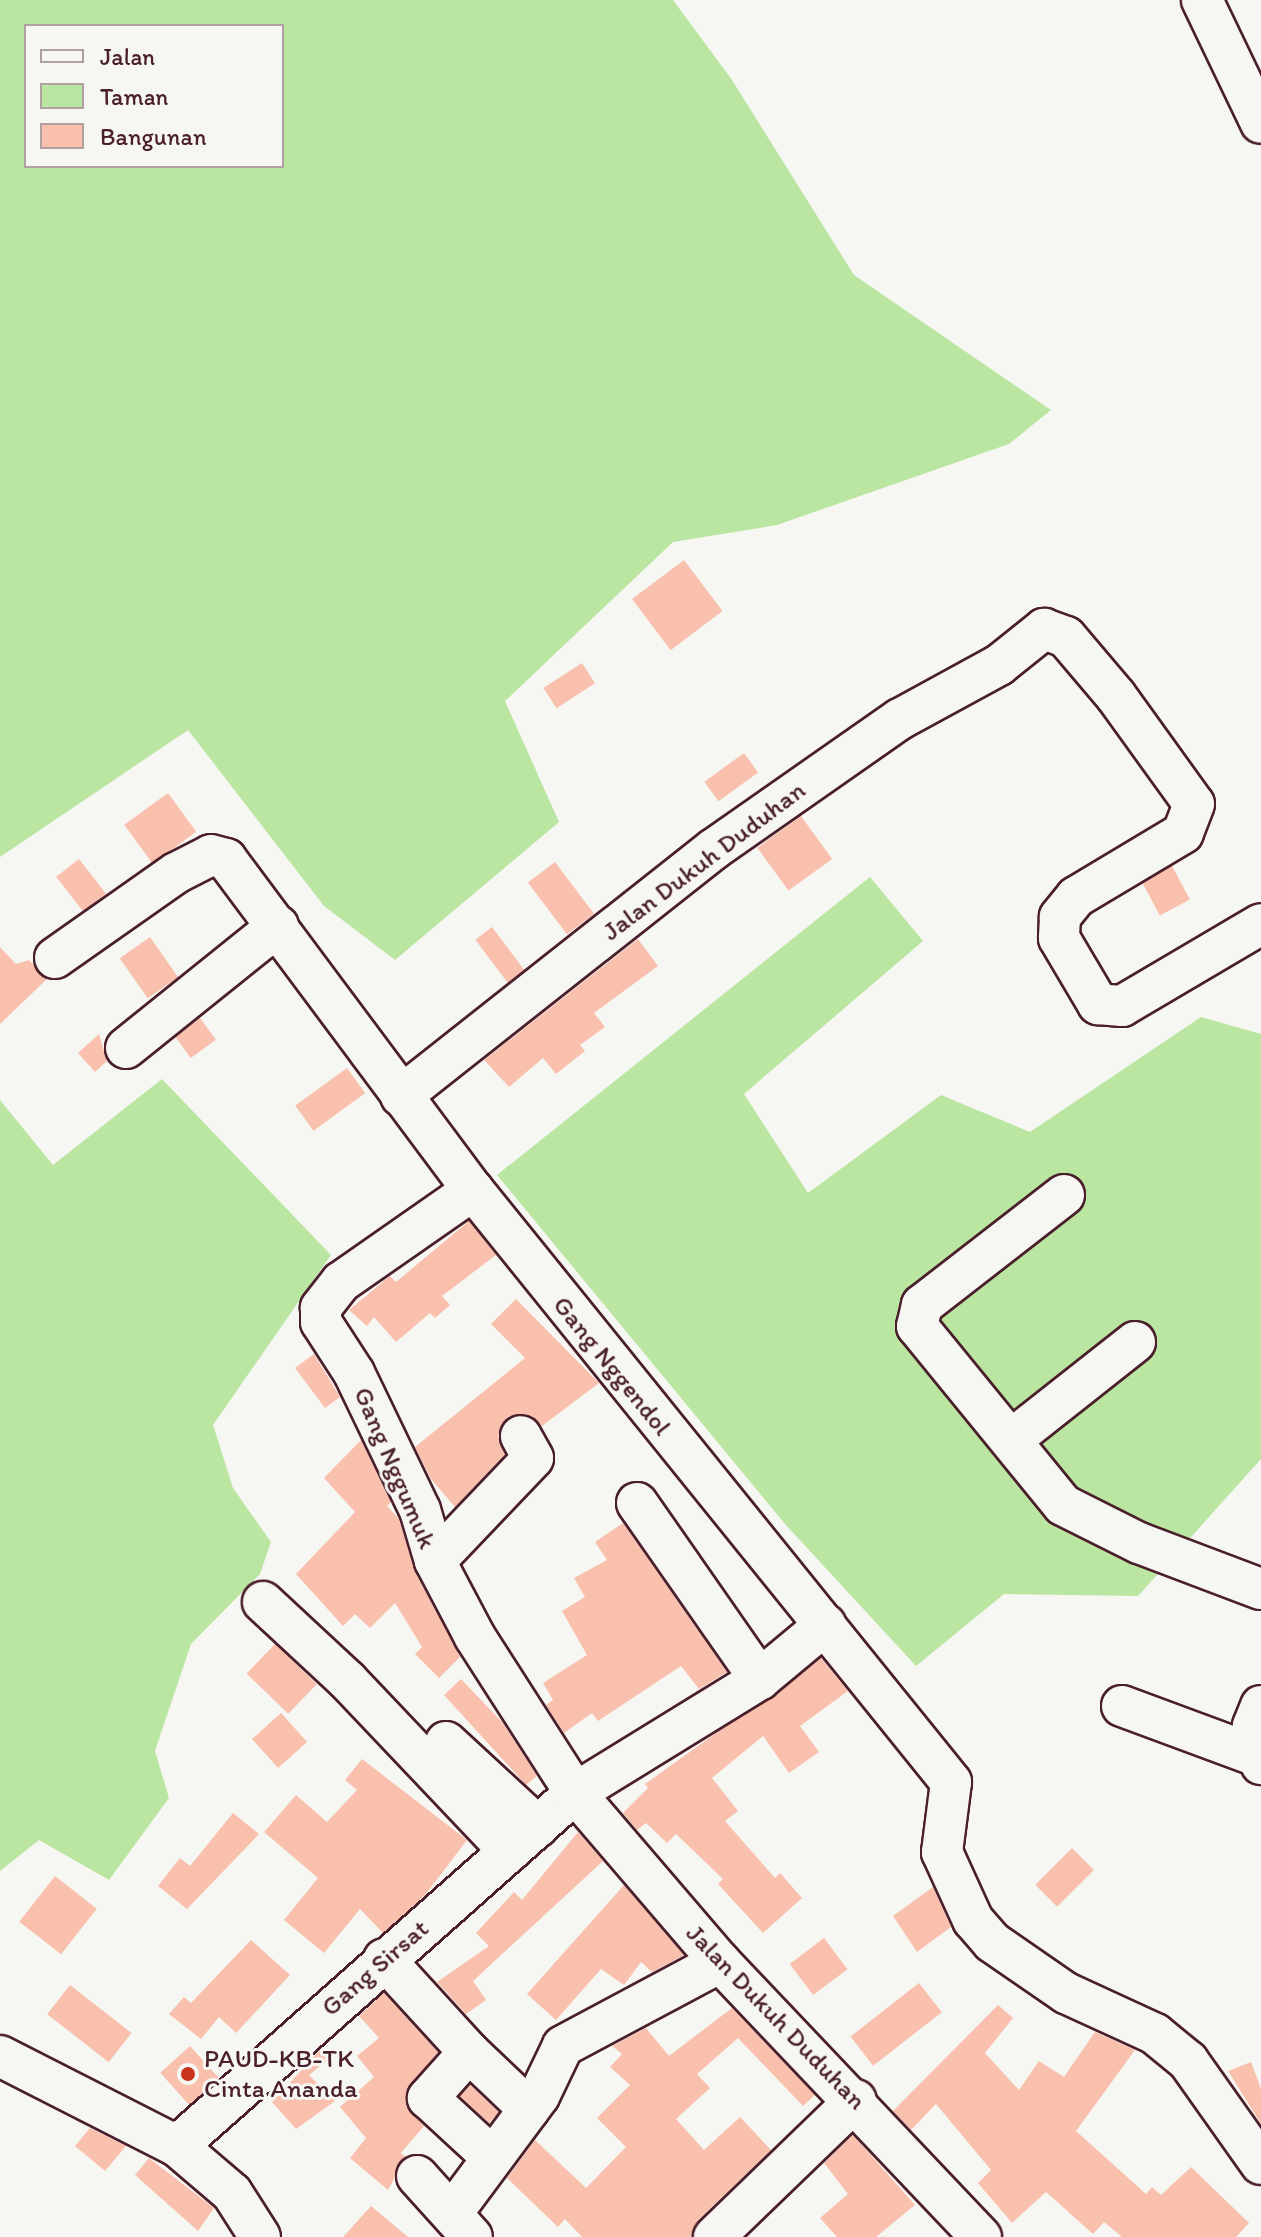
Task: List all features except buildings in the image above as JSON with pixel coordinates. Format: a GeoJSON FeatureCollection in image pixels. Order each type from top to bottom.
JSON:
{"type":"FeatureCollection","features":[{"type":"Feature","properties":{"kind":"street"},"geometry":{"type":"LineString","coordinates":[[1202,0],[1261,123]]}},
{"type":"Feature","properties":{"kind":"street","name":"Jalan Dukuh Duduhan"},"geometry":{"type":"LineString","coordinates":[[401,1096],[751,822],[900,719],[1022,648],[1044,629],[1066,637],[1144,729],[1194,804],[1183,833],[1076,897],[1060,917],[1059,938],[1098,1004],[1122,1006],[1261,924]]}},
{"type":"Feature","properties":{"kind":"street","name":"Gang Nggendol"},"geometry":{"type":"LineString","coordinates":[[55,958],[176,873],[211,855],[226,859],[473,1190],[951,1782],[942,1852],[973,1920],[992,1942],[1066,1993],[1155,2034],[1188,2061],[1261,2164]]}},
{"type":"Feature","properties":{"kind":"street"},"geometry":{"type":"LineString","coordinates":[[126,1048],[278,926]]}},
{"type":"Feature","properties":{"kind":"street","name":"Gang Nggumuk"},"geometry":{"type":"LineString","coordinates":[[473,1190],[341,1282],[321,1308],[321,1322],[373,1410],[420,1510],[435,1561],[475,1637],[575,1793]]}},
{"type":"Feature","properties":{"kind":"street"},"geometry":{"type":"LineString","coordinates":[[1064,1195],[922,1305],[917,1326],[1063,1505],[1139,1543],[1261,1589]]}},
{"type":"Feature","properties":{"kind":"street"},"geometry":{"type":"LineString","coordinates":[[1011,1440],[1135,1342]]}},
{"type":"Feature","properties":{"kind":"street"},"geometry":{"type":"LineString","coordinates":[[435,1561],[533,1458],[521,1436]]}},
{"type":"Feature","properties":{"kind":"street"},"geometry":{"type":"LineString","coordinates":[[637,1503],[760,1679]]}},
{"type":"Feature","properties":{"kind":"street"},"geometry":{"type":"LineString","coordinates":[[263,1602],[524,1839]]}},
{"type":"Feature","properties":{"kind":"street"},"geometry":{"type":"LineString","coordinates":[[575,1793],[760,1679],[825,1625]]}},
{"type":"Feature","properties":{"kind":"street"},"geometry":{"type":"LineString","coordinates":[[1122,1706],[1259,1760]]}},
{"type":"Feature","properties":{"kind":"street"},"geometry":{"type":"LineString","coordinates":[[1259,1760],[1253,1726],[1261,1706]]}},
{"type":"Feature","properties":{"kind":"street"},"geometry":{"type":"LineString","coordinates":[[446,1742],[524,1839]]}},
{"type":"Feature","properties":{"kind":"street","name":"Jalan Dukuh Duduhan"},"geometry":{"type":"LineString","coordinates":[[575,1793],[720,1962],[856,2100],[981,2237]]}},
{"type":"Feature","properties":{"kind":"street","name":"Gang Sirsat"},"geometry":{"type":"LineString","coordinates":[[177,2146],[384,1959],[575,1793]]}},
{"type":"Feature","properties":{"kind":"street"},"geometry":{"type":"LineString","coordinates":[[384,1959],[469,2052],[529,2109]]}},
{"type":"Feature","properties":{"kind":"street"},"geometry":{"type":"LineString","coordinates":[[417,2176],[462,2225],[492,2157],[529,2109],[552,2061],[577,2034],[720,1962]]}},
{"type":"Feature","properties":{"kind":"street"},"geometry":{"type":"LineString","coordinates":[[469,2052],[428,2098],[492,2157]]}},
{"type":"Feature","properties":{"kind":"street"},"geometry":{"type":"LineString","coordinates":[[0,2056],[177,2146],[232,2193],[260,2237]]}},
{"type":"Feature","properties":{"kind":"street"},"geometry":{"type":"LineString","coordinates":[[714,2237],[856,2100]]}},
{"type":"Feature","properties":{"kind":"green space"},"geometry":{"type":"Polygon","coordinates":[[[0,0],[673,0],[732,80],[854,275],[1051,410],[1009,444],[777,525],[673,542],[505,701],[559,822],[395,960],[324,906],[188,730],[0,857],[0,0]]]}},
{"type":"Feature","properties":{"kind":"green space"},"geometry":{"type":"Polygon","coordinates":[[[870,877],[923,941],[744,1094],[808,1193],[941,1095],[1030,1132],[1201,1017],[1261,1034],[1261,1459],[1138,1596],[1004,1594],[916,1666],[785,1524],[497,1175],[870,877]]]}},
{"type":"Feature","properties":{"kind":"green space"},"geometry":{"type":"Polygon","coordinates":[[[162,1079],[331,1255],[213,1425],[233,1488],[271,1542],[260,1574],[191,1644],[155,1751],[169,1798],[109,1880],[39,1840],[0,1871],[0,1100],[53,1165],[162,1079]]]}},
{"type":"Feature","properties":{"kind":"place","name":"PAUD-KB-TK Cinta Ananda"},"geometry":{"type":"Point","coordinates":[188,2074]}}]}
